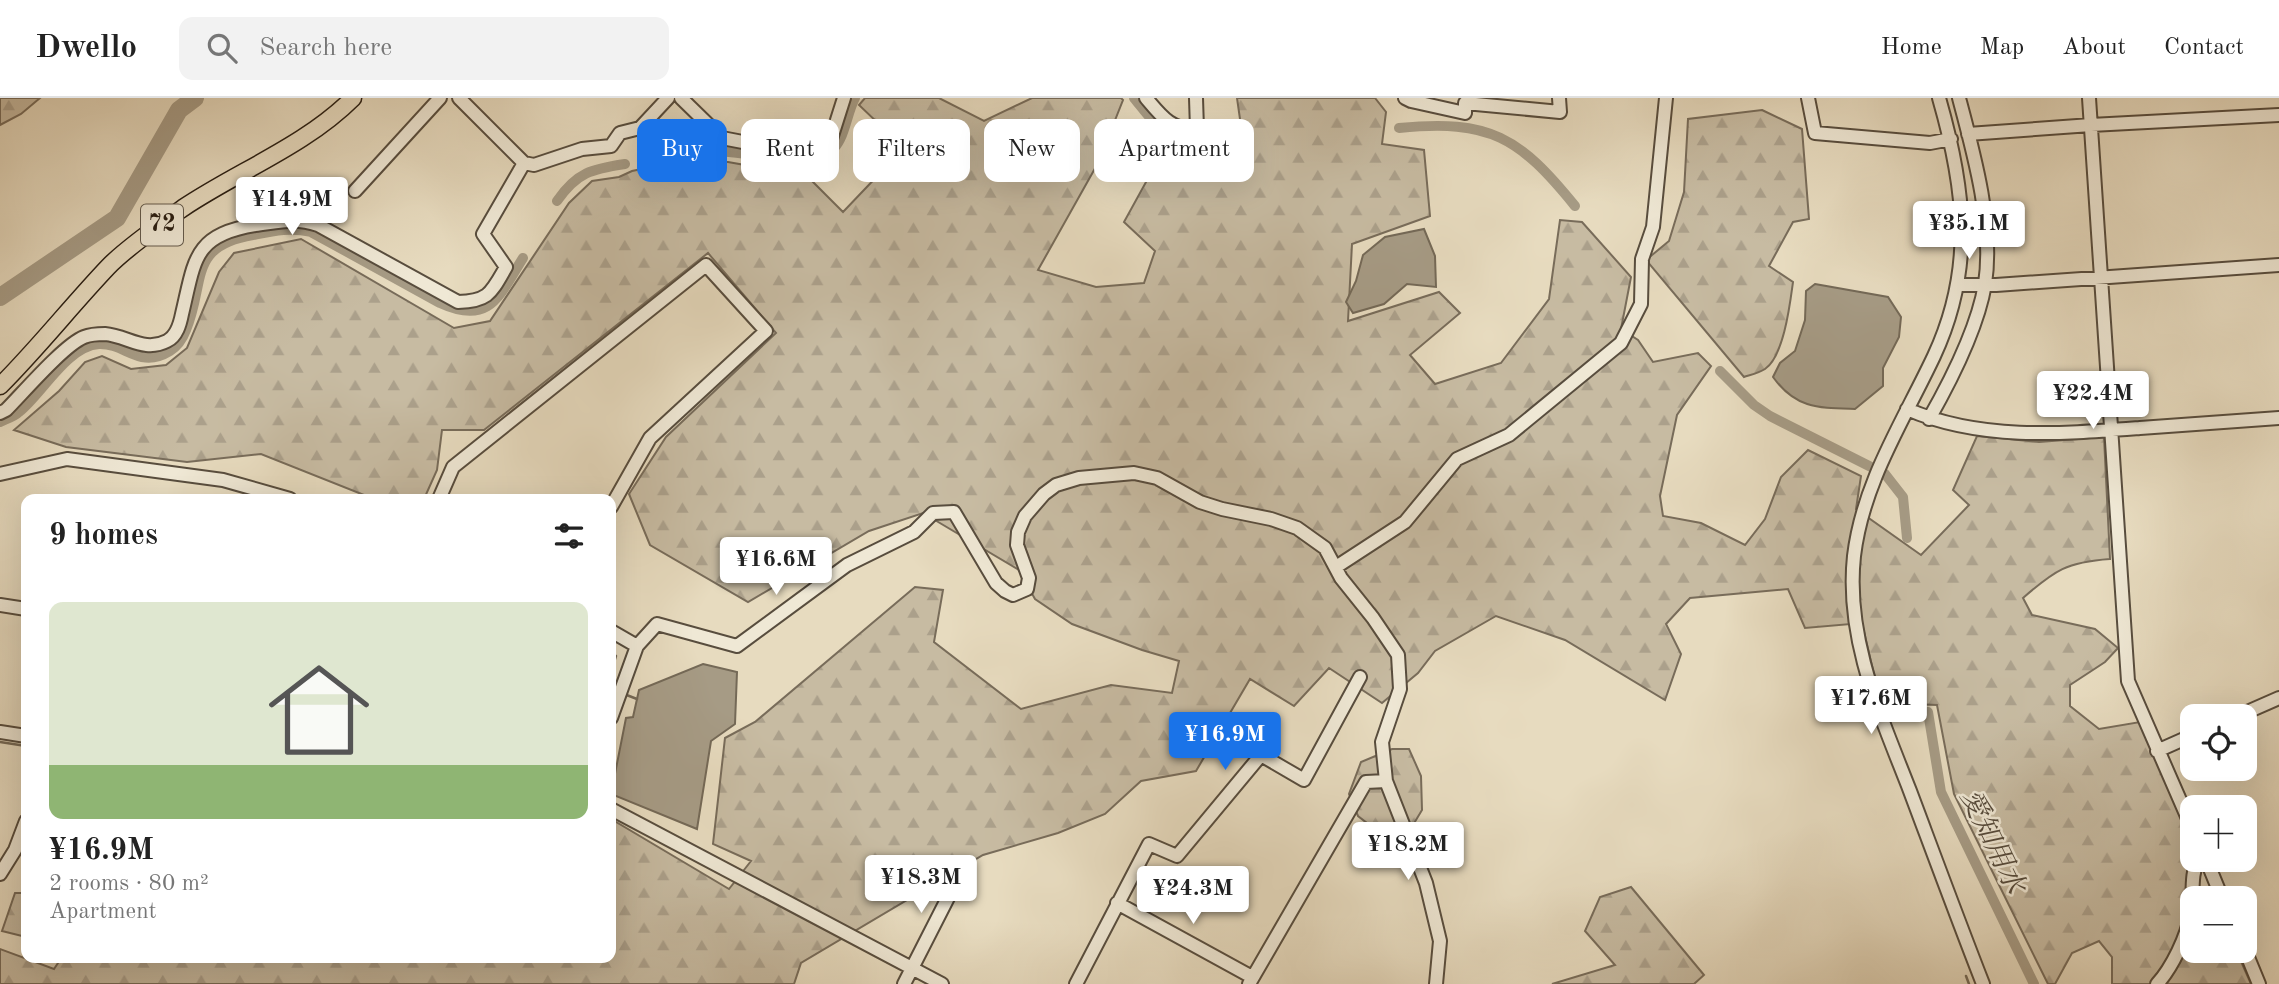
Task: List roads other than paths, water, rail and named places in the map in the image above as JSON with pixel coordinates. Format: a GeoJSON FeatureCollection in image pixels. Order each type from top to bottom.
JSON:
{"type":"FeatureCollection","features":[{"type":"Feature","properties":{"kind":"main road","name":"72"},"geometry":{"type":"LineString","coordinates":[[0,386],[110,265],[184,208],[282,151],[353,98]]}},
{"type":"Feature","properties":{"kind":"street"},"geometry":{"type":"LineString","coordinates":[[355,191],[440,98]]}},
{"type":"Feature","properties":{"kind":"street"},"geometry":{"type":"LineString","coordinates":[[459,98],[524,163],[534,165],[582,149],[611,146],[620,133],[640,128],[668,98]]}},
{"type":"Feature","properties":{"kind":"street"},"geometry":{"type":"LineString","coordinates":[[681,98],[722,138],[799,153],[816,149],[831,139],[845,98]]}},
{"type":"Feature","properties":{"kind":"street"},"geometry":{"type":"LineString","coordinates":[[1146,98],[1171,125],[1185,130],[1197,129],[1196,98]]}},
{"type":"Feature","properties":{"kind":"street"},"geometry":{"type":"LineString","coordinates":[[1405,98],[1465,113],[1465,103],[1560,111],[1559,98]]}},
{"type":"Feature","properties":{"kind":"street"},"geometry":{"type":"LineString","coordinates":[[1336,567],[1405,522],[1457,459],[1508,435],[1621,343],[1641,304],[1642,259],[1653,227],[1665,98]]}},
{"type":"Feature","properties":{"kind":"street"},"geometry":{"type":"LineString","coordinates":[[1808,98],[1815,133],[1930,143],[1951,139]]}},
{"type":"Feature","properties":{"kind":"street"},"geometry":{"type":"LineString","coordinates":[[1939,98],[1951,139],[1963,223],[1958,285],[1945,329],[1874,476],[1863,509],[1854,558],[1855,624],[1869,684],[1983,984]]}},
{"type":"Feature","properties":{"kind":"street"},"geometry":{"type":"LineString","coordinates":[[1929,419],[1953,372],[1974,321],[1985,285],[1986,252],[1981,188],[1959,98]]}},
{"type":"Feature","properties":{"kind":"street"},"geometry":{"type":"LineString","coordinates":[[2089,98],[2109,430],[2128,681],[2180,801]]}},
{"type":"Feature","properties":{"kind":"street"},"geometry":{"type":"LineString","coordinates":[[1968,134],[2279,115]]}},
{"type":"Feature","properties":{"kind":"street"},"geometry":{"type":"LineString","coordinates":[[0,413],[68,348],[85,336],[105,334],[144,346],[158,345],[170,340],[179,328],[198,253],[212,239],[232,229],[301,219],[318,225],[458,302],[479,301],[494,288],[506,267],[483,234],[524,163]]}},
{"type":"Feature","properties":{"kind":"street"},"geometry":{"type":"LineString","coordinates":[[441,494],[453,467],[706,265],[766,331],[650,438],[616,497]]}},
{"type":"Feature","properties":{"kind":"street"},"geometry":{"type":"LineString","coordinates":[[1958,285],[2279,265]]}},
{"type":"Feature","properties":{"kind":"street"},"geometry":{"type":"LineString","coordinates":[[1907,409],[1929,419],[1973,428],[2035,433],[2279,418]]}},
{"type":"Feature","properties":{"kind":"street"},"geometry":{"type":"LineString","coordinates":[[0,474],[68,459],[223,480],[245,493]]}},
{"type":"Feature","properties":{"kind":"street"},"geometry":{"type":"LineString","coordinates":[[616,704],[637,646],[656,624],[737,646],[847,565],[914,531],[933,513],[945,511],[954,512],[996,583],[1013,595],[1027,589],[1030,578],[1017,545],[1018,532],[1025,516],[1044,494],[1056,485],[1079,478],[1134,473],[1157,478],[1200,502],[1297,528],[1325,548],[1341,578],[1398,655],[1400,689],[1382,742],[1386,781],[1426,883],[1440,941],[1436,984]]}},
{"type":"Feature","properties":{"kind":"street"},"geometry":{"type":"LineString","coordinates":[[0,604],[21,607]]}},
{"type":"Feature","properties":{"kind":"street"},"geometry":{"type":"LineString","coordinates":[[616,634],[637,646]]}},
{"type":"Feature","properties":{"kind":"street"},"geometry":{"type":"LineString","coordinates":[[1076,984],[1149,844],[1177,856],[1261,755],[1304,780],[1360,677]]}},
{"type":"Feature","properties":{"kind":"street"},"geometry":{"type":"LineString","coordinates":[[2257,708],[2279,698]]}},
{"type":"Feature","properties":{"kind":"street"},"geometry":{"type":"LineString","coordinates":[[0,732],[21,735]]}},
{"type":"Feature","properties":{"kind":"street"},"geometry":{"type":"LineString","coordinates":[[2157,751],[2180,741]]}},
{"type":"Feature","properties":{"kind":"street"},"geometry":{"type":"LineString","coordinates":[[1117,904],[1251,981],[1366,782],[1386,781]]}},
{"type":"Feature","properties":{"kind":"street"},"geometry":{"type":"LineString","coordinates":[[616,812],[942,984]]}},
{"type":"Feature","properties":{"kind":"street"},"geometry":{"type":"LineString","coordinates":[[0,874],[21,834]]}},
{"type":"Feature","properties":{"kind":"street"},"geometry":{"type":"LineString","coordinates":[[2157,984],[2175,958],[2191,916],[2194,872]]}},
{"type":"Feature","properties":{"kind":"street"},"geometry":{"type":"LineString","coordinates":[[904,984],[959,876]]}},
{"type":"Feature","properties":{"kind":"street"},"geometry":{"type":"LineString","coordinates":[[2250,963],[2259,984]]}},
{"type":"Feature","properties":{"kind":"waterway"},"geometry":{"type":"LineString","coordinates":[[0,297],[117,218],[179,110],[195,98]]}},
{"type":"Feature","properties":{"kind":"waterway","name":"愛知用水"},"geometry":{"type":"LineString","coordinates":[[727,152],[799,161],[817,159],[826,155],[838,143],[855,98]]}},
{"type":"Feature","properties":{"kind":"waterway","name":"愛知用水"},"geometry":{"type":"LineString","coordinates":[[1134,98],[1152,119]]}},
{"type":"Feature","properties":{"kind":"waterway","name":"愛知用水"},"geometry":{"type":"LineString","coordinates":[[1399,128],[1457,127],[1500,138],[1537,163],[1575,206]]}},
{"type":"Feature","properties":{"kind":"waterway","name":"愛知用水"},"geometry":{"type":"LineString","coordinates":[[557,201],[571,184],[586,174],[625,164]]}},
{"type":"Feature","properties":{"kind":"waterway","name":"愛知用水"},"geometry":{"type":"LineString","coordinates":[[0,422],[17,414],[66,362],[87,347],[109,345],[150,358],[173,349],[186,330],[202,269],[208,257],[232,240],[282,230],[311,232],[440,303],[471,311],[482,309],[499,295],[523,258]]}},
{"type":"Feature","properties":{"kind":"waterway","name":"愛知用水"},"geometry":{"type":"LineString","coordinates":[[1720,371],[1754,405],[1770,416],[1885,474],[1903,497],[1907,538]]}},
{"type":"Feature","properties":{"kind":"waterway"},"geometry":{"type":"LineString","coordinates":[[624,694],[637,699]]}},
{"type":"Feature","properties":{"kind":"waterway","name":"愛知用水"},"geometry":{"type":"LineString","coordinates":[[1928,712],[1941,792],[2034,984]]}},
{"type":"Feature","properties":{"kind":"waterway"},"geometry":{"type":"LineString","coordinates":[[0,742],[21,745]]}},
{"type":"Feature","properties":{"kind":"waterway"},"geometry":{"type":"LineString","coordinates":[[1966,976],[1969,984]]}}]}
